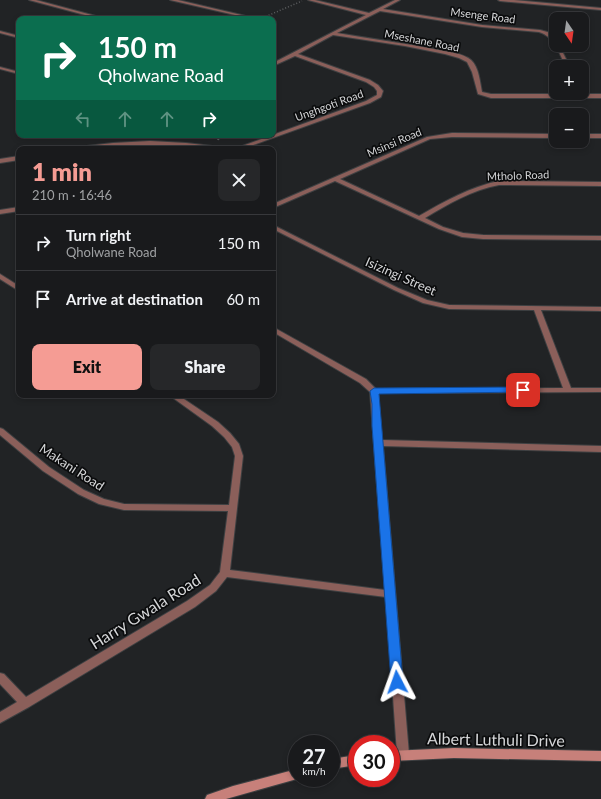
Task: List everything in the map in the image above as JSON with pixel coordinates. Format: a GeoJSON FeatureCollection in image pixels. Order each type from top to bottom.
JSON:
{"type":"FeatureCollection","features":[{"type":"Feature","properties":{"kind":"street"},"geometry":{"type":"LineString","coordinates":[[31,0],[93,16]]}},
{"type":"Feature","properties":{"kind":"street"},"geometry":{"type":"LineString","coordinates":[[172,0],[244,16]]}},
{"type":"Feature","properties":{"kind":"street"},"geometry":{"type":"LineString","coordinates":[[310,0],[370,15]]}},
{"type":"Feature","properties":{"kind":"street"},"geometry":{"type":"LineString","coordinates":[[276,64],[398,0]]}},
{"type":"Feature","properties":{"kind":"street"},"geometry":{"type":"LineString","coordinates":[[500,0],[601,9]]}},
{"type":"Feature","properties":{"kind":"street","name":"Msenge Road"},"geometry":{"type":"LineString","coordinates":[[380,10],[475,25],[540,31],[549,34]]}},
{"type":"Feature","properties":{"kind":"street"},"geometry":{"type":"LineString","coordinates":[[0,32],[16,36]]}},
{"type":"Feature","properties":{"kind":"street","name":"Mseshane Road"},"geometry":{"type":"LineString","coordinates":[[333,34],[440,51],[459,56],[468,60],[471,64],[480,92],[491,96],[549,95]]}},
{"type":"Feature","properties":{"kind":"street","name":"Unghgoti Road"},"geometry":{"type":"LineString","coordinates":[[276,135],[368,102],[379,96],[380,91],[376,86],[368,81],[295,54]]}},
{"type":"Feature","properties":{"kind":"street"},"geometry":{"type":"LineString","coordinates":[[0,68],[16,72]]}},
{"type":"Feature","properties":{"kind":"street"},"geometry":{"type":"LineString","coordinates":[[589,95],[601,96]]}},
{"type":"Feature","properties":{"kind":"street","name":"Msinsi Road"},"geometry":{"type":"LineString","coordinates":[[276,205],[429,138],[452,135],[549,136]]}},
{"type":"Feature","properties":{"kind":"street"},"geometry":{"type":"LineString","coordinates":[[589,136],[601,136]]}},
{"type":"Feature","properties":{"kind":"street","name":"Unghgoti Road"},"geometry":{"type":"LineString","coordinates":[[245,146],[268,138]]}},
{"type":"Feature","properties":{"kind":"street"},"geometry":{"type":"LineString","coordinates":[[100,146],[133,143],[195,146]]}},
{"type":"Feature","properties":{"kind":"street"},"geometry":{"type":"LineString","coordinates":[[0,161],[16,158]]}},
{"type":"Feature","properties":{"kind":"street"},"geometry":{"type":"LineString","coordinates":[[335,179],[441,228],[462,235],[483,237],[601,238]]}},
{"type":"Feature","properties":{"kind":"street","name":"Mtholo Road"},"geometry":{"type":"LineString","coordinates":[[420,218],[473,189],[486,185],[499,183],[601,184]]}},
{"type":"Feature","properties":{"kind":"street"},"geometry":{"type":"LineString","coordinates":[[0,212],[16,209]]}},
{"type":"Feature","properties":{"kind":"street","name":"Isizingi Street"},"geometry":{"type":"LineString","coordinates":[[276,229],[425,302],[449,307],[601,309]]}},
{"type":"Feature","properties":{"kind":"street"},"geometry":{"type":"LineString","coordinates":[[0,276],[16,286]]}},
{"type":"Feature","properties":{"kind":"street"},"geometry":{"type":"LineString","coordinates":[[537,308],[568,390]]}},
{"type":"Feature","properties":{"kind":"street"},"geometry":{"type":"LineString","coordinates":[[276,331],[363,381],[374,391],[403,754]]}},
{"type":"Feature","properties":{"kind":"street"},"geometry":{"type":"LineString","coordinates":[[374,391],[601,390]]}},
{"type":"Feature","properties":{"kind":"street"},"geometry":{"type":"LineString","coordinates":[[177,398],[215,424],[236,446],[239,456],[225,573],[390,594]]}},
{"type":"Feature","properties":{"kind":"street","name":"Makani Road"},"geometry":{"type":"LineString","coordinates":[[0,431],[46,469],[81,492],[102,502],[124,507],[233,508]]}},
{"type":"Feature","properties":{"kind":"street"},"geometry":{"type":"LineString","coordinates":[[378,443],[601,449]]}},
{"type":"Feature","properties":{"kind":"street","name":"Harry Gwala Road"},"geometry":{"type":"LineString","coordinates":[[0,718],[191,604],[213,588],[225,573]]}},
{"type":"Feature","properties":{"kind":"street"},"geometry":{"type":"LineString","coordinates":[[0,677],[25,704]]}},
{"type":"Feature","properties":{"kind":"street","name":"Albert Luthuli Drive"},"geometry":{"type":"LineString","coordinates":[[400,754],[454,753],[601,756]]}},
{"type":"Feature","properties":{"kind":"street"},"geometry":{"type":"LineString","coordinates":[[211,799],[233,791],[288,776]]}},
{"type":"Feature","properties":{"kind":"path"},"geometry":{"type":"LineString","coordinates":[[267,16],[305,0]]}},
{"type":"Feature","properties":{"kind":"route"},"geometry":{"type":"LineString","coordinates":[[397,682],[374,391],[523,390]]}}]}
